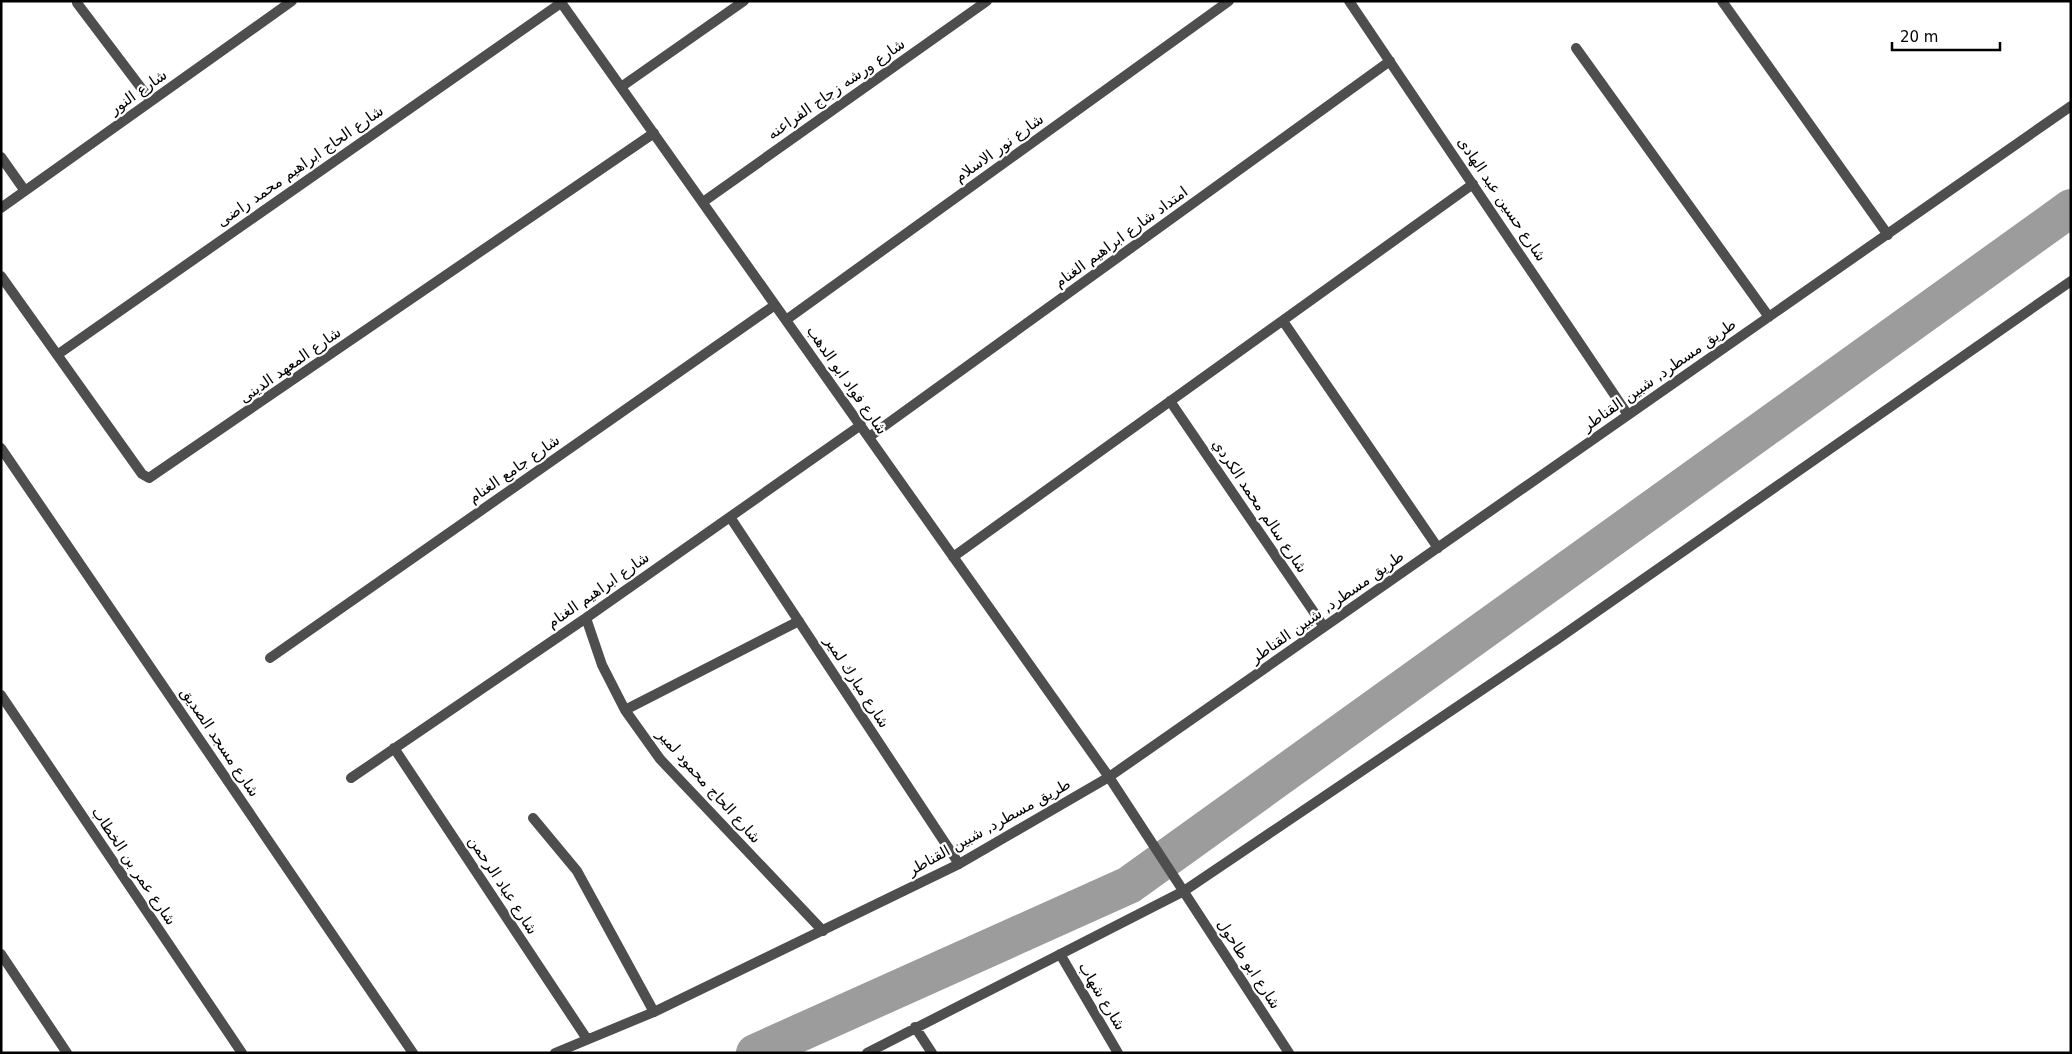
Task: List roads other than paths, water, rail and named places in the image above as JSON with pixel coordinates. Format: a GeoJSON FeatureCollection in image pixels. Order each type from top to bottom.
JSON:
{"type":"FeatureCollection","features":[{"type":"Feature","properties":{"kind":"street","name":"شارع النور"},"geometry":{"type":"LineString","coordinates":[[1,208],[292,1]]}},
{"type":"Feature","properties":{"kind":"street"},"geometry":{"type":"LineString","coordinates":[[621,87],[744,1]]}},
{"type":"Feature","properties":{"kind":"street","name":"شارع ورشه زجاج الفراعنه"},"geometry":{"type":"LineString","coordinates":[[703,202],[987,1]]}},
{"type":"Feature","properties":{"kind":"street","name":"شارع نور الاسلام"},"geometry":{"type":"LineString","coordinates":[[786,320],[1229,1]]}},
{"type":"Feature","properties":{"kind":"street","name":"شارع حسين عبد الهادى"},"geometry":{"type":"LineString","coordinates":[[1349,1],[1628,415]]}},
{"type":"Feature","properties":{"kind":"street"},"geometry":{"type":"LineString","coordinates":[[1722,1],[1888,234]]}},
{"type":"Feature","properties":{"kind":"street","name":"شارع فواد ابو الدهب"},"geometry":{"type":"LineString","coordinates":[[560,2],[1109,777]]}},
{"type":"Feature","properties":{"kind":"street","name":"شارع الحاج ابراهيم محمد راضى"},"geometry":{"type":"LineString","coordinates":[[58,355],[560,2]]}},
{"type":"Feature","properties":{"kind":"street"},"geometry":{"type":"LineString","coordinates":[[78,4],[151,102]]}},
{"type":"Feature","properties":{"kind":"street"},"geometry":{"type":"LineString","coordinates":[[1576,48],[1769,317]]}},
{"type":"Feature","properties":{"kind":"street","name":"امتداد شارع ابراهيم الغنام"},"geometry":{"type":"LineString","coordinates":[[869,437],[1390,61]]}},
{"type":"Feature","properties":{"kind":"street","name":"طريق مسطرد, شبين القناطر"},"geometry":{"type":"LineString","coordinates":[[555,1053],[654,1012],[959,864],[1109,777],[2071,106]]}},
{"type":"Feature","properties":{"kind":"street","name":"شارع المعهد الدينى"},"geometry":{"type":"LineString","coordinates":[[1,276],[142,474],[149,478],[654,133]]}},
{"type":"Feature","properties":{"kind":"street"},"geometry":{"type":"LineString","coordinates":[[1,157],[25,191]]}},
{"type":"Feature","properties":{"kind":"street"},"geometry":{"type":"LineString","coordinates":[[953,557],[1473,184]]}},
{"type":"Feature","properties":{"kind":"street"},"geometry":{"type":"LineString","coordinates":[[867,1053],[915,1026],[1184,891],[1556,640],[2071,281]]}},
{"type":"Feature","properties":{"kind":"street","name":"شارع جامع الغنام"},"geometry":{"type":"LineString","coordinates":[[270,658],[775,304]]}},
{"type":"Feature","properties":{"kind":"street"},"geometry":{"type":"LineString","coordinates":[[1283,321],[1438,548]]}},
{"type":"Feature","properties":{"kind":"street","name":"شارع سالم محمد الكردي"},"geometry":{"type":"LineString","coordinates":[[1170,401],[1324,627]]}},
{"type":"Feature","properties":{"kind":"street","name":"شارع ابراهيم الغنام"},"geometry":{"type":"LineString","coordinates":[[351,778],[586,618],[861,425]]}},
{"type":"Feature","properties":{"kind":"street","name":"شارع مسجد الصديق"},"geometry":{"type":"LineString","coordinates":[[1,448],[413,1053]]}},
{"type":"Feature","properties":{"kind":"street","name":"شارع مبارك لمير"},"geometry":{"type":"LineString","coordinates":[[730,517],[959,864]]}},
{"type":"Feature","properties":{"kind":"street","name":"شارع الحاج محمود لمير"},"geometry":{"type":"LineString","coordinates":[[586,618],[602,665],[625,710],[660,759],[823,931]]}},
{"type":"Feature","properties":{"kind":"street"},"geometry":{"type":"LineString","coordinates":[[625,710],[799,621]]}},
{"type":"Feature","properties":{"kind":"street","name":"شارع عمر بن الخطاب"},"geometry":{"type":"LineString","coordinates":[[1,695],[242,1053]]}},
{"type":"Feature","properties":{"kind":"street","name":"شارع عباد الرحمن"},"geometry":{"type":"LineString","coordinates":[[394,748],[587,1039]]}},
{"type":"Feature","properties":{"kind":"street","name":"شارع ابو طاحول"},"geometry":{"type":"LineString","coordinates":[[1109,777],[1289,1053]]}},
{"type":"Feature","properties":{"kind":"street"},"geometry":{"type":"LineString","coordinates":[[533,818],[577,871],[654,1012]]}},
{"type":"Feature","properties":{"kind":"street"},"geometry":{"type":"LineString","coordinates":[[1,954],[67,1053]]}},
{"type":"Feature","properties":{"kind":"street","name":"شارع شهاب"},"geometry":{"type":"LineString","coordinates":[[1060,954],[1118,1053]]}},
{"type":"Feature","properties":{"kind":"street"},"geometry":{"type":"LineString","coordinates":[[915,1026],[932,1053]]}},
{"type":"Feature","properties":{"kind":"waterway"},"geometry":{"type":"LineString","coordinates":[[755,1053],[1129,885],[2071,208]]}}]}
